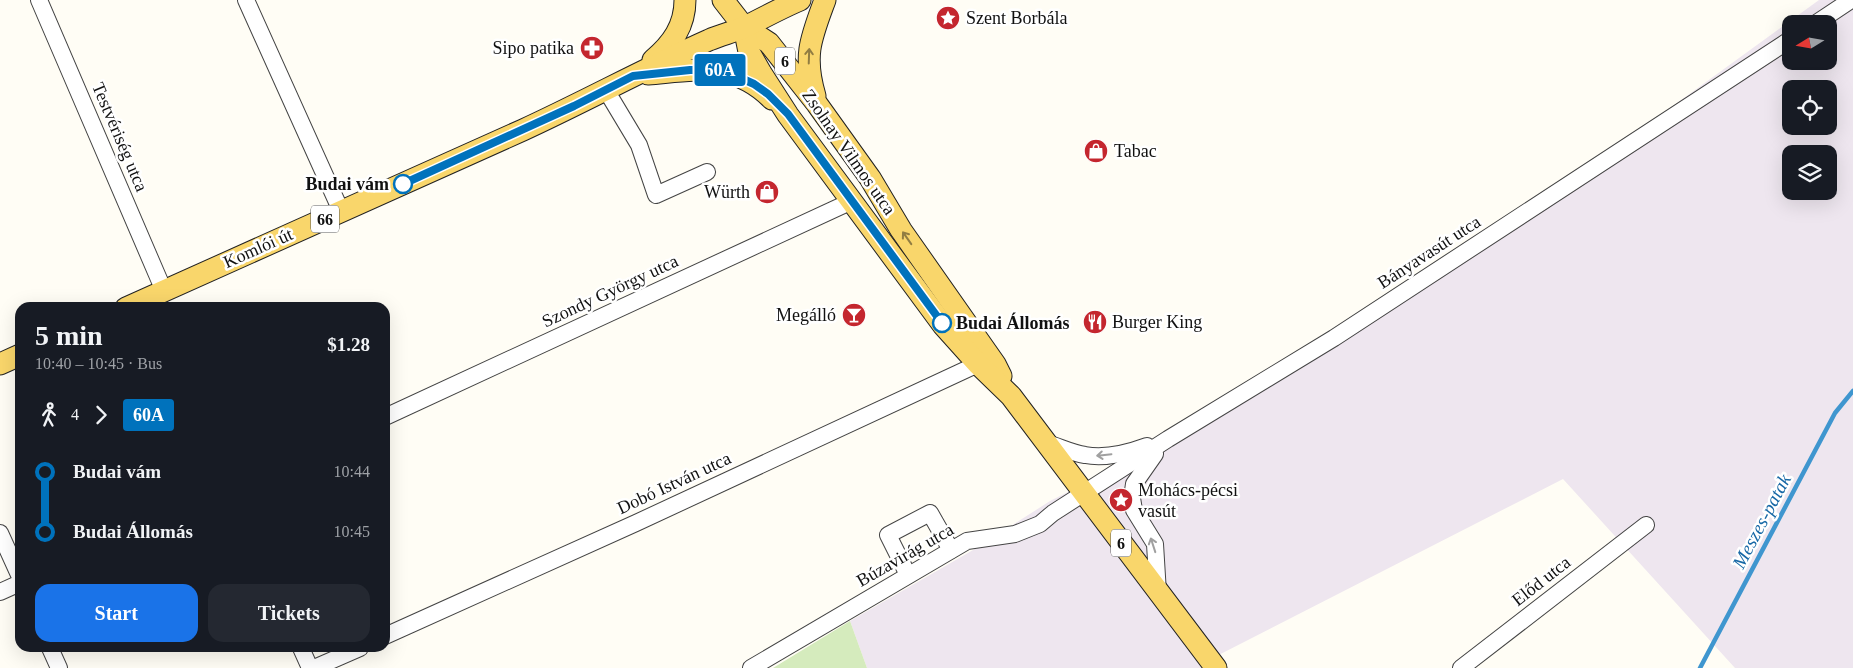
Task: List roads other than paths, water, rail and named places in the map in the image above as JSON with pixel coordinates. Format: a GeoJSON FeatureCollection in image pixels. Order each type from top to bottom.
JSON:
{"type":"FeatureCollection","features":[{"type":"Feature","properties":{"kind":"main road"},"geometry":{"type":"LineString","coordinates":[[633,76],[674,40],[681,26],[685,0]]}},
{"type":"Feature","properties":{"kind":"main road","name":"6"},"geometry":{"type":"LineString","coordinates":[[723,0],[744,27]]}},
{"type":"Feature","properties":{"kind":"main road","name":"Komlói út"},"geometry":{"type":"LineString","coordinates":[[153,299],[341,211],[532,126],[633,76],[800,0]]}},
{"type":"Feature","properties":{"kind":"main road"},"geometry":{"type":"LineString","coordinates":[[817,104],[810,81],[808,57],[812,35],[825,0]]}},
{"type":"Feature","properties":{"kind":"main road","name":"Zsolnay Vilmos utca"},"geometry":{"type":"LineString","coordinates":[[744,27],[769,44],[817,104],[870,178],[902,230],[995,364],[1011,396]]}},
{"type":"Feature","properties":{"kind":"main road","name":"Zsolnay Vilmos utca"},"geometry":{"type":"LineString","coordinates":[[744,27],[749,52],[788,114],[943,325],[978,364],[1011,396],[1216,668]]}},
{"type":"Feature","properties":{"kind":"main road"},"geometry":{"type":"LineString","coordinates":[[633,76],[690,70],[723,70],[754,84],[768,94],[788,114]]}},
{"type":"Feature","properties":{"kind":"main road"},"geometry":{"type":"LineString","coordinates":[[0,364],[15,357]]}},
{"type":"Feature","properties":{"kind":"street","name":"Testvériség utca"},"geometry":{"type":"LineString","coordinates":[[39,0],[153,299]]}},
{"type":"Feature","properties":{"kind":"street"},"geometry":{"type":"LineString","coordinates":[[246,0],[341,211]]}},
{"type":"Feature","properties":{"kind":"street"},"geometry":{"type":"LineString","coordinates":[[1829,15],[1852,0]]}},
{"type":"Feature","properties":{"kind":"street","name":"Bányavasút utca"},"geometry":{"type":"LineString","coordinates":[[1084,494],[1168,439],[1334,338],[1782,45]]}},
{"type":"Feature","properties":{"kind":"street"},"geometry":{"type":"LineString","coordinates":[[606,90],[639,145],[656,195],[707,172]]}},
{"type":"Feature","properties":{"kind":"street","name":"Szondy György utca"},"geometry":{"type":"LineString","coordinates":[[390,415],[852,201]]}},
{"type":"Feature","properties":{"kind":"street","name":"Dobó István utca"},"geometry":{"type":"LineString","coordinates":[[390,634],[636,523],[978,364]]}},
{"type":"Feature","properties":{"kind":"street"},"geometry":{"type":"LineString","coordinates":[[1047,442],[1084,455],[1098,456],[1128,453],[1168,439]]}},
{"type":"Feature","properties":{"kind":"street"},"geometry":{"type":"LineString","coordinates":[[1158,593],[1155,544],[1134,510],[1132,498],[1134,484],[1144,468],[1168,439]]}},
{"type":"Feature","properties":{"kind":"street","name":"Búzavirág utca"},"geometry":{"type":"LineString","coordinates":[[751,668],[967,541],[1015,534],[1040,524],[1084,494]]}},
{"type":"Feature","properties":{"kind":"street"},"geometry":{"type":"LineString","coordinates":[[908,575],[888,534],[930,513],[950,550]]}},
{"type":"Feature","properties":{"kind":"street","name":"Előd utca"},"geometry":{"type":"LineString","coordinates":[[1461,668],[1646,525]]}},
{"type":"Feature","properties":{"kind":"street"},"geometry":{"type":"LineString","coordinates":[[0,533],[15,566]]}},
{"type":"Feature","properties":{"kind":"street"},"geometry":{"type":"LineString","coordinates":[[0,592],[15,585]]}},
{"type":"Feature","properties":{"kind":"street"},"geometry":{"type":"LineString","coordinates":[[52,652],[59,668]]}},
{"type":"Feature","properties":{"kind":"street"},"geometry":{"type":"LineString","coordinates":[[303,652],[310,668]]}},
{"type":"Feature","properties":{"kind":"street"},"geometry":{"type":"LineString","coordinates":[[314,668],[351,652]]}},
{"type":"Feature","properties":{"kind":"waterway","name":"Meszes-patak"},"geometry":{"type":"LineString","coordinates":[[1700,668],[1835,413],[1853,391]]}},
{"type":"Feature","properties":{"kind":"place","name":"Szent Borbála"},"geometry":{"type":"Point","coordinates":[948,18]}},
{"type":"Feature","properties":{"kind":"place","name":"Sipo patika"},"geometry":{"type":"Point","coordinates":[592,48]}},
{"type":"Feature","properties":{"kind":"place","name":"Tabac"},"geometry":{"type":"Point","coordinates":[1096,151]}},
{"type":"Feature","properties":{"kind":"place","name":"Budai vám"},"geometry":{"type":"Point","coordinates":[403,184]}},
{"type":"Feature","properties":{"kind":"place","name":"Würth"},"geometry":{"type":"Point","coordinates":[767,192]}},
{"type":"Feature","properties":{"kind":"place","name":"Megálló"},"geometry":{"type":"Point","coordinates":[854,315]}},
{"type":"Feature","properties":{"kind":"place","name":"Burger King"},"geometry":{"type":"Point","coordinates":[1095,322]}},
{"type":"Feature","properties":{"kind":"place","name":"Budai Állomás"},"geometry":{"type":"Point","coordinates":[942,323]}},
{"type":"Feature","properties":{"kind":"place","name":"Mohács-pécsi vasút"},"geometry":{"type":"Point","coordinates":[1121,500]}}]}
